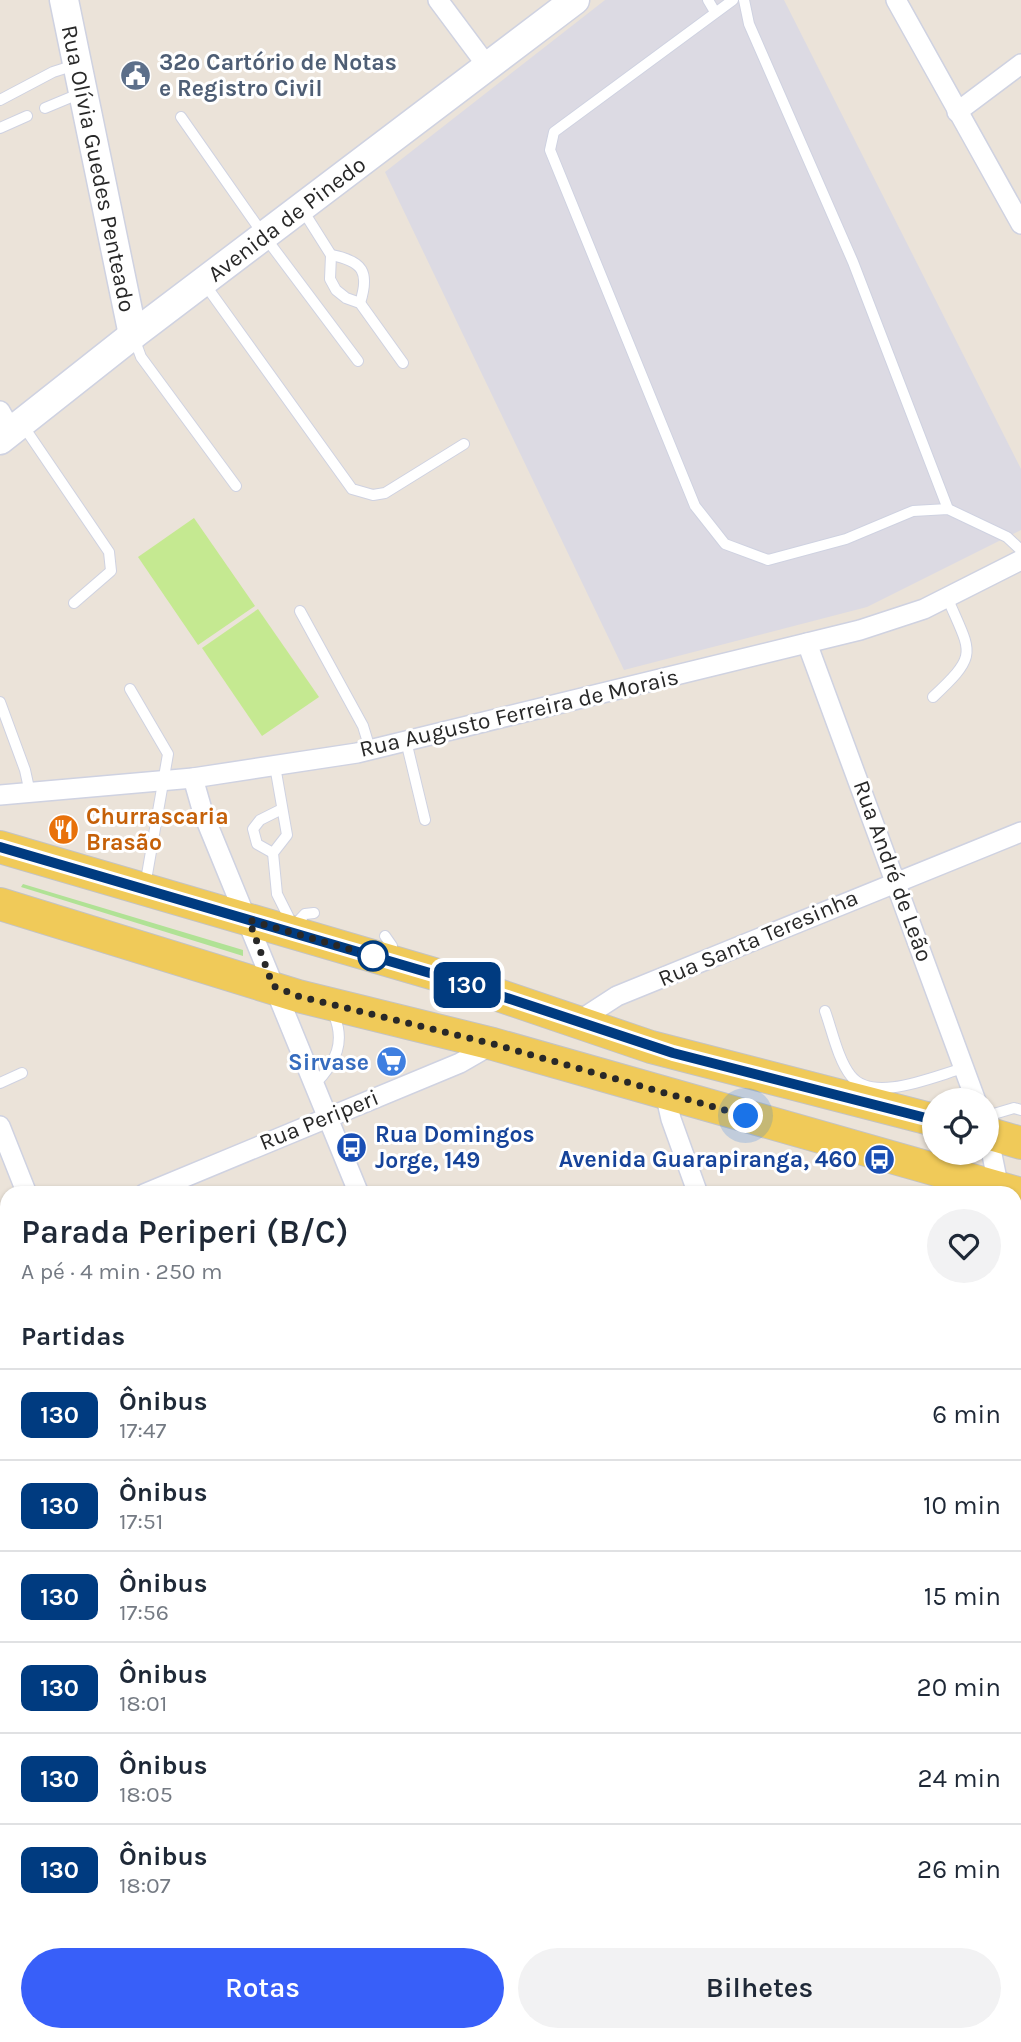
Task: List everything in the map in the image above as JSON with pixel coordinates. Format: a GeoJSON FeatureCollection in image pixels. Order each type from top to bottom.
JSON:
{"type":"FeatureCollection","features":[{"type":"Feature","properties":{"kind":"main road"},"geometry":{"type":"LineString","coordinates":[[0,847],[249,920],[389,949],[576,1022],[717,1066],[922,1117]]}},
{"type":"Feature","properties":{"kind":"main road"},"geometry":{"type":"LineString","coordinates":[[0,904],[328,1004],[493,1044],[977,1186]]}},
{"type":"Feature","properties":{"kind":"main road"},"geometry":{"type":"LineString","coordinates":[[999,1133],[1021,1143]]}},
{"type":"Feature","properties":{"kind":"street","name":"Rua Olívia Guedes Penteado"},"geometry":{"type":"LineString","coordinates":[[64,0],[85,91],[133,335]]}},
{"type":"Feature","properties":{"kind":"street"},"geometry":{"type":"LineString","coordinates":[[438,0],[488,67]]}},
{"type":"Feature","properties":{"kind":"street","name":"Avenida de Pinedo"},"geometry":{"type":"LineString","coordinates":[[8,427],[204,283],[575,0]]}},
{"type":"Feature","properties":{"kind":"street"},"geometry":{"type":"LineString","coordinates":[[897,0],[1021,224]]}},
{"type":"Feature","properties":{"kind":"street"},"geometry":{"type":"LineString","coordinates":[[957,112],[1021,64]]}},
{"type":"Feature","properties":{"kind":"street","name":"Rua Augusto Ferreira de Morais"},"geometry":{"type":"LineString","coordinates":[[0,796],[193,778],[275,766],[406,741],[860,630],[947,597],[1021,560]]}},
{"type":"Feature","properties":{"kind":"street","name":"Rua André de Leão"},"geometry":{"type":"LineString","coordinates":[[807,643],[972,1088]]}},
{"type":"Feature","properties":{"kind":"street"},"geometry":{"type":"LineString","coordinates":[[193,778],[203,813],[356,1186]]}},
{"type":"Feature","properties":{"kind":"street","name":"Rua Santa Teresinha"},"geometry":{"type":"LineString","coordinates":[[576,1022],[617,996],[1021,832]]}},
{"type":"Feature","properties":{"kind":"street","name":"Rua Periperi"},"geometry":{"type":"LineString","coordinates":[[163,1186],[460,1063],[493,1044]]}},
{"type":"Feature","properties":{"kind":"street"},"geometry":{"type":"LineString","coordinates":[[665,1093],[671,1119],[695,1186]]}},
{"type":"Feature","properties":{"kind":"street"},"geometry":{"type":"LineString","coordinates":[[0,1126],[24,1186]]}},
{"type":"Feature","properties":{"kind":"street"},"geometry":{"type":"LineString","coordinates":[[989,1165],[990,1186]]}},
{"type":"Feature","properties":{"kind":"lane"},"geometry":{"type":"LineString","coordinates":[[708,0],[715,12]]}},
{"type":"Feature","properties":{"kind":"lane"},"geometry":{"type":"LineString","coordinates":[[744,0],[749,24],[853,262],[948,509]]}},
{"type":"Feature","properties":{"kind":"lane"},"geometry":{"type":"LineString","coordinates":[[728,1],[554,132],[550,150],[695,506],[725,544],[768,560],[846,539],[914,511],[948,509],[1007,537],[1021,550]]}},
{"type":"Feature","properties":{"kind":"lane"},"geometry":{"type":"LineString","coordinates":[[0,100],[53,72],[78,64]]}},
{"type":"Feature","properties":{"kind":"lane"},"geometry":{"type":"LineString","coordinates":[[45,108],[85,91]]}},
{"type":"Feature","properties":{"kind":"lane"},"geometry":{"type":"LineString","coordinates":[[0,128],[27,116]]}},
{"type":"Feature","properties":{"kind":"lane"},"geometry":{"type":"LineString","coordinates":[[181,117],[265,237],[358,360]]}},
{"type":"Feature","properties":{"kind":"lane"},"geometry":{"type":"LineString","coordinates":[[302,209],[331,255],[330,279],[337,290],[346,298],[360,303],[403,363]]}},
{"type":"Feature","properties":{"kind":"lane"},"geometry":{"type":"LineString","coordinates":[[331,255],[354,261],[365,276],[366,285],[360,303]]}},
{"type":"Feature","properties":{"kind":"lane"},"geometry":{"type":"LineString","coordinates":[[204,283],[352,489],[373,495],[385,493],[464,444]]}},
{"type":"Feature","properties":{"kind":"lane"},"geometry":{"type":"LineString","coordinates":[[133,335],[141,357],[236,486]]}},
{"type":"Feature","properties":{"kind":"lane"},"geometry":{"type":"LineString","coordinates":[[8,427],[109,552],[111,572],[74,603]]}},
{"type":"Feature","properties":{"kind":"lane"},"geometry":{"type":"LineString","coordinates":[[933,697],[964,668],[967,658],[966,644],[947,597]]}},
{"type":"Feature","properties":{"kind":"lane"},"geometry":{"type":"LineString","coordinates":[[300,611],[363,726],[370,749]]}},
{"type":"Feature","properties":{"kind":"lane"},"geometry":{"type":"LineString","coordinates":[[130,689],[168,754],[144,889]]}},
{"type":"Feature","properties":{"kind":"lane"},"geometry":{"type":"LineString","coordinates":[[0,702],[25,770],[30,793]]}},
{"type":"Feature","properties":{"kind":"lane"},"geometry":{"type":"LineString","coordinates":[[406,741],[425,820]]}},
{"type":"Feature","properties":{"kind":"lane"},"geometry":{"type":"LineString","coordinates":[[275,766],[286,835],[273,853],[278,894],[291,929],[305,914],[314,913]]}},
{"type":"Feature","properties":{"kind":"lane"},"geometry":{"type":"LineString","coordinates":[[273,853],[257,845],[253,829],[260,820],[282,809]]}},
{"type":"Feature","properties":{"kind":"lane"},"geometry":{"type":"LineString","coordinates":[[314,1084],[330,1069],[340,1041],[336,1019],[328,1004]]}},
{"type":"Feature","properties":{"kind":"lane"},"geometry":{"type":"LineString","coordinates":[[825,1010],[849,1075],[860,1083],[896,1088],[965,1068]]}},
{"type":"Feature","properties":{"kind":"lane"},"geometry":{"type":"LineString","coordinates":[[0,1083],[22,1073]]}},
{"type":"Feature","properties":{"kind":"lane"},"geometry":{"type":"LineString","coordinates":[[999,1119],[1014,1108],[1021,1110]]}},
{"type":"Feature","properties":{"kind":"shaded area"},"geometry":{"type":"Polygon","coordinates":[[[605,0],[784,0],[1021,469],[1021,530],[867,607],[624,670],[385,172],[605,0]]]}},
{"type":"Feature","properties":{"kind":"green space"},"geometry":{"type":"Polygon","coordinates":[[[194,518],[255,606],[198,645],[138,557],[194,518]]]}},
{"type":"Feature","properties":{"kind":"green space"},"geometry":{"type":"Polygon","coordinates":[[[258,609],[319,697],[262,736],[202,648],[258,609]]]}},
{"type":"Feature","properties":{"kind":"green space"},"geometry":{"type":"Polygon","coordinates":[[[23,884],[243,950],[243,956],[21,887],[23,884]]]}},
{"type":"Feature","properties":{"kind":"bus line","name":"130"},"geometry":{"type":"LineString","coordinates":[[0,847],[447,978],[651,1047],[922,1117]]}},
{"type":"Feature","properties":{"kind":"place","name":"32º Cartório de Notas e Registro Civil"},"geometry":{"type":"Point","coordinates":[136,75]}},
{"type":"Feature","properties":{"kind":"place","name":"Churrascaria Brasão"},"geometry":{"type":"Point","coordinates":[63,829]}},
{"type":"Feature","properties":{"kind":"place","name":"Sirvase"},"geometry":{"type":"Point","coordinates":[392,1062]}},
{"type":"Feature","properties":{"kind":"place","name":"Rua Domingos Jorge, 149"},"geometry":{"type":"Point","coordinates":[352,1147]}},
{"type":"Feature","properties":{"kind":"place","name":"Avenida Guarapiranga, 460"},"geometry":{"type":"Point","coordinates":[880,1159]}},
{"type":"Feature","properties":{"kind":"route"},"geometry":{"type":"LineString","coordinates":[[373,956],[249,920],[273,986],[298,996],[493,1044],[746,1116]]}}]}
